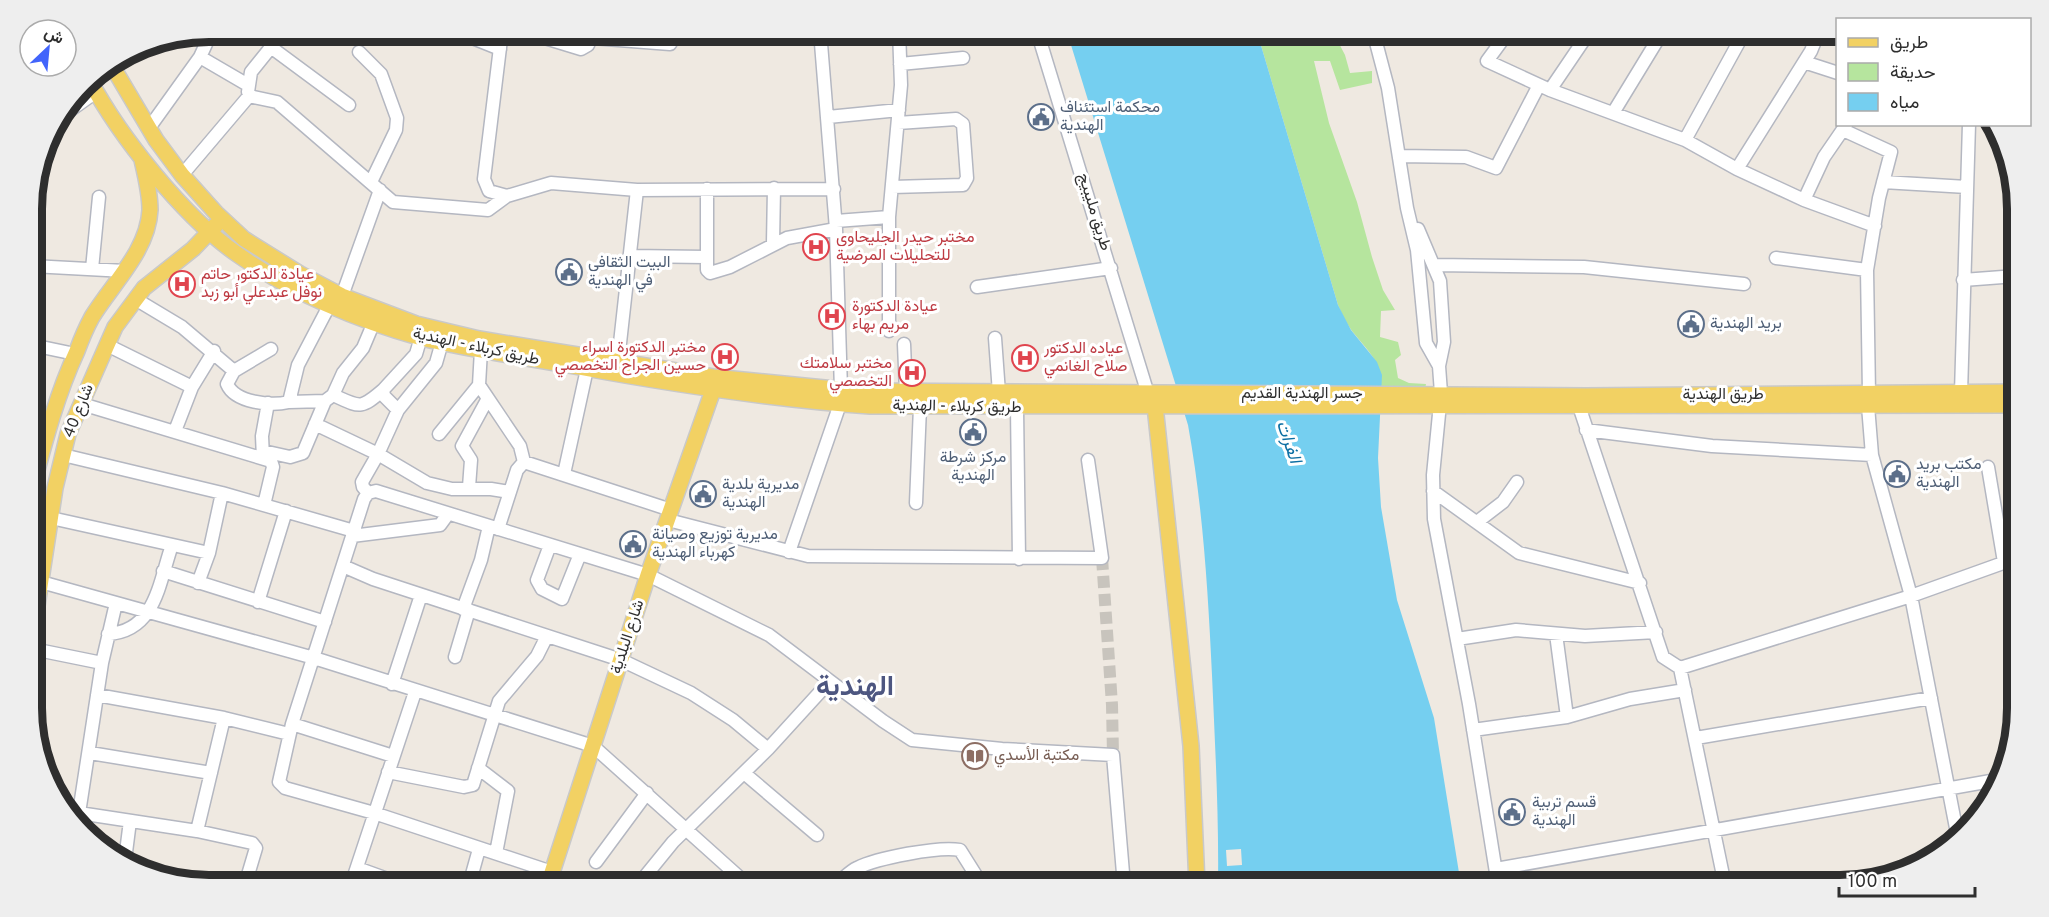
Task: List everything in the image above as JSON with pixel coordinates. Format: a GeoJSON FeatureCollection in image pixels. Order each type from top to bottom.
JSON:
{"type":"FeatureCollection","features":[{"type":"Feature","properties":{"kind":"main road"},"geometry":{"type":"LineString","coordinates":[[115,70],[149,128],[182,175],[222,219],[256,247],[336,300],[416,324],[479,339],[841,397],[906,392],[999,393],[1151,400],[1191,746],[1197,875]]}},
{"type":"Feature","properties":{"kind":"main road","name":"طريق كربلاء - الهندية"},"geometry":{"type":"LineString","coordinates":[[94,88],[142,160],[210,232],[246,260],[336,300],[374,322],[421,337],[481,350],[713,390],[841,397],[920,407],[1017,408],[1175,400]]}},
{"type":"Feature","properties":{"kind":"main road","name":"شارع 40"},"geometry":{"type":"LineString","coordinates":[[42,426],[92,318],[125,271],[140,244],[150,212],[149,189],[142,160]]}},
{"type":"Feature","properties":{"kind":"main road","name":"شارع 40"},"geometry":{"type":"LineString","coordinates":[[42,576],[68,434],[115,327],[144,288],[222,219]]}},
{"type":"Feature","properties":{"kind":"main road"},"geometry":{"type":"LineString","coordinates":[[246,260],[249,250],[256,247]]}},
{"type":"Feature","properties":{"kind":"main road"},"geometry":{"type":"LineString","coordinates":[[92,318],[115,327]]}},
{"type":"Feature","properties":{"kind":"main road","name":"شارع البلدية"},"geometry":{"type":"LineString","coordinates":[[551,875],[648,575],[713,390]]}},
{"type":"Feature","properties":{"kind":"main road","name":"طريق الهندية"},"geometry":{"type":"LineString","coordinates":[[1436,399],[1579,406],[1868,400],[2007,392]]}},
{"type":"Feature","properties":{"kind":"main road","name":"طريق الهندية"},"geometry":{"type":"LineString","coordinates":[[1436,399],[1586,396],[1868,400],[2007,405]]}},
{"type":"Feature","properties":{"kind":"main road","name":"جسر الهندية القديم"},"geometry":{"type":"LineString","coordinates":[[1175,400],[1436,399]]}},
{"type":"Feature","properties":{"kind":"street"},"geometry":{"type":"LineString","coordinates":[[149,128],[200,57],[207,42]]}},
{"type":"Feature","properties":{"kind":"street"},"geometry":{"type":"LineString","coordinates":[[182,175],[248,90],[251,72],[276,42]]}},
{"type":"Feature","properties":{"kind":"street"},"geometry":{"type":"LineString","coordinates":[[481,42],[500,49]]}},
{"type":"Feature","properties":{"kind":"street"},"geometry":{"type":"LineString","coordinates":[[501,42],[484,179],[489,191],[507,196]]}},
{"type":"Feature","properties":{"kind":"street"},"geometry":{"type":"LineString","coordinates":[[557,42],[581,49],[587,42]]}},
{"type":"Feature","properties":{"kind":"street"},"geometry":{"type":"LineString","coordinates":[[653,42],[670,44],[671,42]]}},
{"type":"Feature","properties":{"kind":"street"},"geometry":{"type":"LineString","coordinates":[[789,552],[841,397],[834,189],[821,42]]}},
{"type":"Feature","properties":{"kind":"street"},"geometry":{"type":"LineString","coordinates":[[890,331],[889,217],[899,116],[899,42]]}},
{"type":"Feature","properties":{"kind":"street","name":"طريق مليبيج"},"geometry":{"type":"LineString","coordinates":[[1039,42],[1151,400]]}},
{"type":"Feature","properties":{"kind":"street"},"geometry":{"type":"LineString","coordinates":[[1376,42],[1388,88],[1419,262],[1426,343],[1439,366]]}},
{"type":"Feature","properties":{"kind":"street"},"geometry":{"type":"LineString","coordinates":[[1501,42],[1487,61],[1545,87],[1685,140],[1737,169],[1804,200],[1875,226]]}},
{"type":"Feature","properties":{"kind":"street"},"geometry":{"type":"LineString","coordinates":[[1399,156],[1466,157],[1496,168],[1545,87],[1582,42]]}},
{"type":"Feature","properties":{"kind":"street"},"geometry":{"type":"LineString","coordinates":[[1613,113],[1657,42]]}},
{"type":"Feature","properties":{"kind":"street"},"geometry":{"type":"LineString","coordinates":[[1685,140],[1739,42]]}},
{"type":"Feature","properties":{"kind":"street"},"geometry":{"type":"LineString","coordinates":[[1737,169],[1804,62],[1814,42]]}},
{"type":"Feature","properties":{"kind":"street"},"geometry":{"type":"LineString","coordinates":[[272,48],[349,105]]}},
{"type":"Feature","properties":{"kind":"street"},"geometry":{"type":"LineString","coordinates":[[289,402],[298,365],[336,300],[396,130],[397,118],[381,74],[359,52]]}},
{"type":"Feature","properties":{"kind":"street"},"geometry":{"type":"LineString","coordinates":[[200,57],[248,90],[277,102],[393,202],[488,210],[507,196],[551,183],[637,190],[834,189]]}},
{"type":"Feature","properties":{"kind":"street"},"geometry":{"type":"LineString","coordinates":[[900,64],[963,58]]}},
{"type":"Feature","properties":{"kind":"street"},"geometry":{"type":"LineString","coordinates":[[1804,62],[1836,72]]}},
{"type":"Feature","properties":{"kind":"street"},"geometry":{"type":"LineString","coordinates":[[828,117],[899,116],[956,119],[963,124],[967,178],[963,185],[892,187]]}},
{"type":"Feature","properties":{"kind":"street"},"geometry":{"type":"LineString","coordinates":[[1961,393],[1969,126]]}},
{"type":"Feature","properties":{"kind":"street"},"geometry":{"type":"LineString","coordinates":[[1804,200],[1824,157],[1845,128],[1891,153],[1883,182],[1867,270],[1868,400],[1872,455],[1911,596],[1956,828]]}},
{"type":"Feature","properties":{"kind":"street"},"geometry":{"type":"LineString","coordinates":[[1883,182],[1967,187]]}},
{"type":"Feature","properties":{"kind":"street"},"geometry":{"type":"LineString","coordinates":[[773,243],[774,188]]}},
{"type":"Feature","properties":{"kind":"street"},"geometry":{"type":"LineString","coordinates":[[707,189],[706,270],[715,273],[787,238],[836,225],[889,217]]}},
{"type":"Feature","properties":{"kind":"street"},"geometry":{"type":"LineString","coordinates":[[618,361],[637,190]]}},
{"type":"Feature","properties":{"kind":"street"},"geometry":{"type":"LineString","coordinates":[[1407,194],[1421,237],[1440,281],[1444,342],[1436,399],[1434,519],[1457,639],[1497,875]]}},
{"type":"Feature","properties":{"kind":"street"},"geometry":{"type":"LineString","coordinates":[[92,269],[99,197]]}},
{"type":"Feature","properties":{"kind":"street"},"geometry":{"type":"LineString","coordinates":[[630,256],[706,257]]}},
{"type":"Feature","properties":{"kind":"street"},"geometry":{"type":"LineString","coordinates":[[1776,258],[1867,270]]}},
{"type":"Feature","properties":{"kind":"street"},"geometry":{"type":"LineString","coordinates":[[1435,266],[1584,267],[1744,284]]}},
{"type":"Feature","properties":{"kind":"street"},"geometry":{"type":"LineString","coordinates":[[42,267],[125,271]]}},
{"type":"Feature","properties":{"kind":"street"},"geometry":{"type":"LineString","coordinates":[[977,287],[1111,268]]}},
{"type":"Feature","properties":{"kind":"street"},"geometry":{"type":"LineString","coordinates":[[1963,280],[2007,277]]}},
{"type":"Feature","properties":{"kind":"street"},"geometry":{"type":"LineString","coordinates":[[137,300],[182,327],[214,351],[234,371]]}},
{"type":"Feature","properties":{"kind":"street"},"geometry":{"type":"LineString","coordinates":[[81,404],[263,454],[290,457],[303,453],[329,398],[343,373],[363,348],[374,322]]}},
{"type":"Feature","properties":{"kind":"street"},"geometry":{"type":"LineString","coordinates":[[271,349],[234,371],[227,384],[231,390],[243,397],[268,403],[329,398],[365,406],[416,354],[421,337]]}},
{"type":"Feature","properties":{"kind":"street"},"geometry":{"type":"LineString","coordinates":[[995,338],[999,393]]}},
{"type":"Feature","properties":{"kind":"street"},"geometry":{"type":"LineString","coordinates":[[442,342],[436,363],[398,410],[362,482],[368,493],[291,729],[279,782],[285,788],[374,813],[496,853],[542,875]]}},
{"type":"Feature","properties":{"kind":"street"},"geometry":{"type":"LineString","coordinates":[[904,344],[906,392]]}},
{"type":"Feature","properties":{"kind":"street"},"geometry":{"type":"LineString","coordinates":[[107,345],[192,387]]}},
{"type":"Feature","properties":{"kind":"street"},"geometry":{"type":"LineString","coordinates":[[42,347],[75,354]]}},
{"type":"Feature","properties":{"kind":"street"},"geometry":{"type":"LineString","coordinates":[[481,350],[479,385],[487,400],[500,412],[520,446],[525,462]]}},
{"type":"Feature","properties":{"kind":"street"},"geometry":{"type":"LineString","coordinates":[[175,431],[192,387],[214,351]]}},
{"type":"Feature","properties":{"kind":"street"},"geometry":{"type":"LineString","coordinates":[[564,474],[587,369]]}},
{"type":"Feature","properties":{"kind":"street"},"geometry":{"type":"LineString","coordinates":[[439,434],[479,385]]}},
{"type":"Feature","properties":{"kind":"street"},"geometry":{"type":"LineString","coordinates":[[383,390],[384,396],[398,410]]}},
{"type":"Feature","properties":{"kind":"street"},"geometry":{"type":"LineString","coordinates":[[469,487],[471,460],[462,446],[487,400]]}},
{"type":"Feature","properties":{"kind":"street"},"geometry":{"type":"LineString","coordinates":[[264,505],[273,467],[271,460],[263,454],[262,436],[268,403]]}},
{"type":"Feature","properties":{"kind":"street"},"geometry":{"type":"LineString","coordinates":[[1579,406],[1641,583],[1664,657],[1680,668],[1723,875]]}},
{"type":"Feature","properties":{"kind":"street"},"geometry":{"type":"LineString","coordinates":[[916,503],[920,407]]}},
{"type":"Feature","properties":{"kind":"street"},"geometry":{"type":"LineString","coordinates":[[1017,408],[1019,559]]}},
{"type":"Feature","properties":{"kind":"street"},"geometry":{"type":"LineString","coordinates":[[315,424],[378,454],[427,483],[452,489],[469,487],[510,492]]}},
{"type":"Feature","properties":{"kind":"street"},"geometry":{"type":"LineString","coordinates":[[1586,430],[1712,446],[1872,455]]}},
{"type":"Feature","properties":{"kind":"street"},"geometry":{"type":"LineString","coordinates":[[63,455],[222,493],[286,511],[353,534],[440,525],[448,514]]}},
{"type":"Feature","properties":{"kind":"street"},"geometry":{"type":"LineString","coordinates":[[525,462],[564,474],[669,515],[808,556],[1102,558],[1088,460]]}},
{"type":"Feature","properties":{"kind":"street"},"geometry":{"type":"LineString","coordinates":[[455,657],[481,560],[517,470],[525,462]]}},
{"type":"Feature","properties":{"kind":"street"},"geometry":{"type":"LineString","coordinates":[[1988,467],[2004,562]]}},
{"type":"Feature","properties":{"kind":"street"},"geometry":{"type":"LineString","coordinates":[[1477,522],[1503,502],[1517,482]]}},
{"type":"Feature","properties":{"kind":"street"},"geometry":{"type":"LineString","coordinates":[[368,493],[376,491],[648,575],[769,635],[883,722],[912,740],[1013,750],[1113,755],[1123,875]]}},
{"type":"Feature","properties":{"kind":"street"},"geometry":{"type":"LineString","coordinates":[[1433,491],[1519,553],[1641,583]]}},
{"type":"Feature","properties":{"kind":"street"},"geometry":{"type":"LineString","coordinates":[[198,583],[209,553],[222,493]]}},
{"type":"Feature","properties":{"kind":"street"},"geometry":{"type":"LineString","coordinates":[[258,602],[286,511]]}},
{"type":"Feature","properties":{"kind":"street"},"geometry":{"type":"LineString","coordinates":[[51,518],[209,553]]}},
{"type":"Feature","properties":{"kind":"street"},"geometry":{"type":"LineString","coordinates":[[108,634],[122,633],[150,612],[172,545]]}},
{"type":"Feature","properties":{"kind":"street"},"geometry":{"type":"LineString","coordinates":[[550,545],[537,580],[542,589],[562,599],[580,554]]}},
{"type":"Feature","properties":{"kind":"street"},"geometry":{"type":"LineString","coordinates":[[1680,668],[1911,596],[2007,561]]}},
{"type":"Feature","properties":{"kind":"street"},"geometry":{"type":"LineString","coordinates":[[343,566],[420,595],[621,660],[691,693],[733,720],[768,749]]}},
{"type":"Feature","properties":{"kind":"street"},"geometry":{"type":"LineString","coordinates":[[163,571],[325,622]]}},
{"type":"Feature","properties":{"kind":"street"},"geometry":{"type":"LineString","coordinates":[[42,582],[314,658],[415,692],[593,746],[737,875]]}},
{"type":"Feature","properties":{"kind":"street"},"geometry":{"type":"LineString","coordinates":[[392,684],[420,595]]}},
{"type":"Feature","properties":{"kind":"street"},"geometry":{"type":"LineString","coordinates":[[74,807],[90,753],[102,663],[116,603]]}},
{"type":"Feature","properties":{"kind":"street"},"geometry":{"type":"LineString","coordinates":[[1457,639],[1516,630],[1586,636],[1656,632]]}},
{"type":"Feature","properties":{"kind":"street"},"geometry":{"type":"LineString","coordinates":[[1556,634],[1568,717]]}},
{"type":"Feature","properties":{"kind":"street"},"geometry":{"type":"LineString","coordinates":[[388,772],[469,787],[473,785],[499,701],[537,656],[547,636]]}},
{"type":"Feature","properties":{"kind":"street"},"geometry":{"type":"LineString","coordinates":[[42,651],[102,663]]}},
{"type":"Feature","properties":{"kind":"street"},"geometry":{"type":"LineString","coordinates":[[646,875],[673,842],[768,749],[830,681]]}},
{"type":"Feature","properties":{"kind":"street"},"geometry":{"type":"LineString","coordinates":[[1473,730],[1568,717],[1630,699],[1685,690]]}},
{"type":"Feature","properties":{"kind":"street"},"geometry":{"type":"LineString","coordinates":[[355,875],[415,692]]}},
{"type":"Feature","properties":{"kind":"street"},"geometry":{"type":"LineString","coordinates":[[97,696],[291,729],[393,756]]}},
{"type":"Feature","properties":{"kind":"street"},"geometry":{"type":"LineString","coordinates":[[1696,738],[1931,698]]}},
{"type":"Feature","properties":{"kind":"street"},"geometry":{"type":"LineString","coordinates":[[197,831],[224,718]]}},
{"type":"Feature","properties":{"kind":"street"},"geometry":{"type":"LineString","coordinates":[[90,753],[211,773]]}},
{"type":"Feature","properties":{"kind":"street"},"geometry":{"type":"LineString","coordinates":[[478,768],[508,791],[496,853]]}},
{"type":"Feature","properties":{"kind":"street"},"geometry":{"type":"LineString","coordinates":[[744,773],[817,835]]}},
{"type":"Feature","properties":{"kind":"street"},"geometry":{"type":"LineString","coordinates":[[1496,869],[1990,781]]}},
{"type":"Feature","properties":{"kind":"street"},"geometry":{"type":"LineString","coordinates":[[596,862],[647,793]]}},
{"type":"Feature","properties":{"kind":"street"},"geometry":{"type":"LineString","coordinates":[[79,813],[197,831],[252,843],[256,848],[248,875]]}},
{"type":"Feature","properties":{"kind":"street"},"geometry":{"type":"LineString","coordinates":[[126,853],[130,821]]}},
{"type":"Feature","properties":{"kind":"street"},"geometry":{"type":"LineString","coordinates":[[848,875],[857,868],[907,855],[949,848],[960,850],[976,875]]}},
{"type":"Feature","properties":{"kind":"street"},"geometry":{"type":"LineString","coordinates":[[472,875],[479,849]]}},
{"type":"Feature","properties":{"kind":"street"},"geometry":{"type":"LineString","coordinates":[[357,868],[376,875]]}},
{"type":"Feature","properties":{"kind":"green space"},"geometry":{"type":"Polygon","coordinates":[[[1260,42],[1338,42],[1350,73],[1372,71],[1372,83],[1340,90],[1330,61],[1314,61],[1329,123],[1357,202],[1372,257],[1383,290],[1395,310],[1381,311],[1380,337],[1398,342],[1401,355],[1395,360],[1398,378],[1409,383],[1426,384],[1425,389],[1381,388],[1376,363],[1350,328],[1338,305],[1260,42]]]}},
{"type":"Feature","properties":{"kind":"water","name":"الفرات"},"geometry":{"type":"Polygon","coordinates":[[[1070,42],[1260,42],[1338,305],[1351,330],[1377,362],[1382,375],[1378,458],[1381,507],[1397,600],[1434,718],[1459,875],[1218,875],[1209,612],[1201,518],[1188,425],[1070,42]]]}},
{"type":"Feature","properties":{"kind":"pier"},"geometry":{"type":"Polygon","coordinates":[[[1241,849],[1242,865],[1227,866],[1226,850],[1241,849]]]}},
{"type":"Feature","properties":{"kind":"tunnel"},"geometry":{"type":"LineString","coordinates":[[1102,558],[1113,755]]}},
{"type":"Feature","properties":{"kind":"place","name":"محكمة استئناف الهندية"},"geometry":{"type":"Point","coordinates":[1041,117]}},
{"type":"Feature","properties":{"kind":"place","name":"مختبر حيدر الجليحاوي للتحليلات المرضية"},"geometry":{"type":"Point","coordinates":[816,247]}},
{"type":"Feature","properties":{"kind":"place","name":"البيت الثقافي في الهندية"},"geometry":{"type":"Point","coordinates":[569,272]}},
{"type":"Feature","properties":{"kind":"place","name":"عيادة الدكتور حاتم نوفل عبدعلي أبو زبد"},"geometry":{"type":"Point","coordinates":[182,284]}},
{"type":"Feature","properties":{"kind":"place","name":"عيادة الدكتورة مريم بهاء"},"geometry":{"type":"Point","coordinates":[832,316]}},
{"type":"Feature","properties":{"kind":"place","name":"بريد الهندية"},"geometry":{"type":"Point","coordinates":[1691,324]}},
{"type":"Feature","properties":{"kind":"place","name":"مختبر الدكتورة اسراء حسين الجراح التخصصي"},"geometry":{"type":"Point","coordinates":[725,357]}},
{"type":"Feature","properties":{"kind":"place","name":"عياده الدكتور صلاح الغانمي"},"geometry":{"type":"Point","coordinates":[1025,358]}},
{"type":"Feature","properties":{"kind":"place","name":"مختبر سلامتك التخصصي"},"geometry":{"type":"Point","coordinates":[912,373]}},
{"type":"Feature","properties":{"kind":"place","name":"مركز شرطة الهندية"},"geometry":{"type":"Point","coordinates":[973,432]}},
{"type":"Feature","properties":{"kind":"place","name":"مكتب بريد الهندية"},"geometry":{"type":"Point","coordinates":[1897,474]}},
{"type":"Feature","properties":{"kind":"place","name":"مديرية بلدية الهندية"},"geometry":{"type":"Point","coordinates":[703,494]}},
{"type":"Feature","properties":{"kind":"place","name":"مديرية توزيع وصيانة كهرباء الهندية"},"geometry":{"type":"Point","coordinates":[633,544]}},
{"type":"Feature","properties":{"kind":"place","name":"مكتبة الأسدي"},"geometry":{"type":"Point","coordinates":[975,756]}},
{"type":"Feature","properties":{"kind":"place","name":"قسم تربية الهندية"},"geometry":{"type":"Point","coordinates":[1512,812]}},
{"type":"Feature","properties":{"kind":"district","name":"الهندية"},"geometry":{"type":"Point","coordinates":[855,688]}}]}
